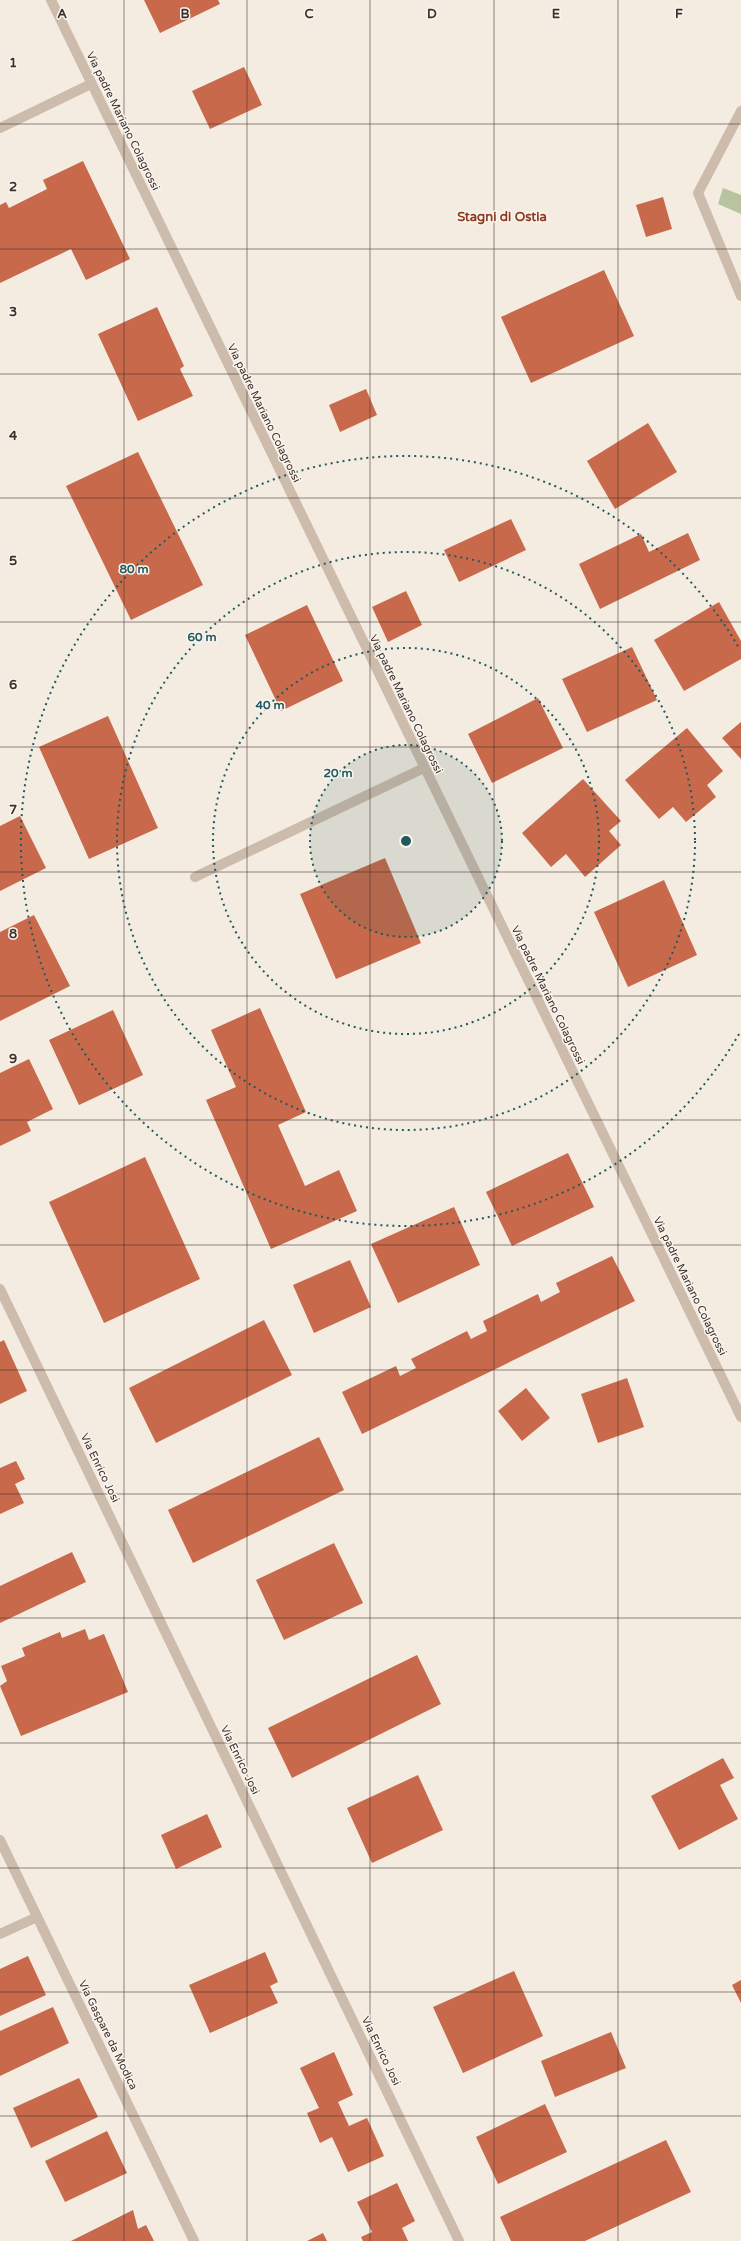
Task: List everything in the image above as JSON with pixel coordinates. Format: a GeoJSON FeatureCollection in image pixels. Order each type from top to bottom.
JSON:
{"type":"FeatureCollection","features":[{"type":"Feature","properties":{"kind":"street","name":"Via padre Mariano Colagrossi"},"geometry":{"type":"LineString","coordinates":[[51,0],[741,1417]]}},
{"type":"Feature","properties":{"kind":"street"},"geometry":{"type":"LineString","coordinates":[[0,128],[91,84]]}},
{"type":"Feature","properties":{"kind":"street"},"geometry":{"type":"LineString","coordinates":[[741,111],[698,193],[741,296]]}},
{"type":"Feature","properties":{"kind":"street"},"geometry":{"type":"LineString","coordinates":[[196,877],[424,768]]}},
{"type":"Feature","properties":{"kind":"street","name":"Via Enrico Josi"},"geometry":{"type":"LineString","coordinates":[[0,1289],[459,2241]]}},
{"type":"Feature","properties":{"kind":"street","name":"Via Gaspare da Modica"},"geometry":{"type":"LineString","coordinates":[[0,1840],[194,2241]]}},
{"type":"Feature","properties":{"kind":"street"},"geometry":{"type":"LineString","coordinates":[[0,1934],[37,1917]]}},
{"type":"Feature","properties":{"kind":"green space"},"geometry":{"type":"Polygon","coordinates":[[[723,188],[741,195],[741,214],[718,204],[723,188]]]}},
{"type":"Feature","properties":{"kind":"building"},"geometry":{"type":"Polygon","coordinates":[[[144,0],[218,0],[220,4],[160,33],[144,0]]]}},
{"type":"Feature","properties":{"kind":"building"},"geometry":{"type":"Polygon","coordinates":[[[244,67],[262,105],[210,129],[192,91],[244,67]]]}},
{"type":"Feature","properties":{"kind":"building"},"geometry":{"type":"Polygon","coordinates":[[[83,161],[130,259],[86,280],[71,249],[0,283],[0,205],[6,202],[9,208],[47,189],[43,180],[83,161]]]}},
{"type":"Feature","properties":{"kind":"building"},"geometry":{"type":"Polygon","coordinates":[[[663,197],[672,229],[646,237],[636,205],[663,197]]]}},
{"type":"Feature","properties":{"kind":"building"},"geometry":{"type":"Polygon","coordinates":[[[604,270],[634,336],[531,383],[501,317],[604,270]]]}},
{"type":"Feature","properties":{"kind":"building"},"geometry":{"type":"Polygon","coordinates":[[[157,307],[184,366],[180,369],[193,396],[138,421],[98,334],[157,307]]]}},
{"type":"Feature","properties":{"kind":"building"},"geometry":{"type":"Polygon","coordinates":[[[366,389],[377,415],[340,432],[329,405],[366,389]]]}},
{"type":"Feature","properties":{"kind":"building"},"geometry":{"type":"Polygon","coordinates":[[[648,423],[677,472],[615,509],[587,461],[648,423]]]}},
{"type":"Feature","properties":{"kind":"building"},"geometry":{"type":"Polygon","coordinates":[[[138,452],[203,585],[131,620],[66,486],[138,452]]]}},
{"type":"Feature","properties":{"kind":"building"},"geometry":{"type":"Polygon","coordinates":[[[511,519],[526,550],[459,582],[444,550],[511,519]]]}},
{"type":"Feature","properties":{"kind":"building"},"geometry":{"type":"Polygon","coordinates":[[[688,533],[700,560],[600,609],[579,564],[641,534],[649,552],[688,533]]]}},
{"type":"Feature","properties":{"kind":"building"},"geometry":{"type":"Polygon","coordinates":[[[406,591],[422,625],[388,642],[372,607],[406,591]]]}},
{"type":"Feature","properties":{"kind":"building"},"geometry":{"type":"Polygon","coordinates":[[[719,602],[741,641],[741,659],[684,691],[654,640],[719,602]]]}},
{"type":"Feature","properties":{"kind":"building"},"geometry":{"type":"Polygon","coordinates":[[[307,605],[343,681],[281,711],[245,635],[307,605]]]}},
{"type":"Feature","properties":{"kind":"building"},"geometry":{"type":"Polygon","coordinates":[[[632,647],[657,700],[587,732],[562,679],[632,647]]]}},
{"type":"Feature","properties":{"kind":"building"},"geometry":{"type":"Polygon","coordinates":[[[538,698],[563,748],[492,783],[468,734],[538,698]]]}},
{"type":"Feature","properties":{"kind":"building"},"geometry":{"type":"Polygon","coordinates":[[[108,716],[158,828],[89,859],[39,747],[108,716]]]}},
{"type":"Feature","properties":{"kind":"building"},"geometry":{"type":"Polygon","coordinates":[[[741,722],[741,759],[722,738],[741,722]]]}},
{"type":"Feature","properties":{"kind":"building"},"geometry":{"type":"Polygon","coordinates":[[[687,728],[723,771],[707,785],[716,797],[686,822],[673,807],[659,819],[625,780],[687,728]]]}},
{"type":"Feature","properties":{"kind":"building"},"geometry":{"type":"Polygon","coordinates":[[[583,779],[621,821],[609,831],[621,845],[585,877],[566,854],[551,867],[522,833],[583,779]]]}},
{"type":"Feature","properties":{"kind":"building"},"geometry":{"type":"Polygon","coordinates":[[[20,816],[46,868],[0,891],[0,826],[20,816]]]}},
{"type":"Feature","properties":{"kind":"building"},"geometry":{"type":"Polygon","coordinates":[[[385,858],[421,943],[336,979],[300,894],[385,858]]]}},
{"type":"Feature","properties":{"kind":"building"},"geometry":{"type":"Polygon","coordinates":[[[664,880],[697,955],[628,987],[594,912],[664,880]]]}},
{"type":"Feature","properties":{"kind":"building"},"geometry":{"type":"Polygon","coordinates":[[[34,915],[70,986],[0,1021],[0,932],[34,915]]]}},
{"type":"Feature","properties":{"kind":"building"},"geometry":{"type":"Polygon","coordinates":[[[260,1008],[306,1112],[278,1125],[305,1186],[339,1170],[357,1211],[271,1249],[206,1100],[236,1087],[211,1030],[260,1008]]]}},
{"type":"Feature","properties":{"kind":"building"},"geometry":{"type":"Polygon","coordinates":[[[113,1010],[143,1075],[79,1105],[49,1040],[113,1010]]]}},
{"type":"Feature","properties":{"kind":"building"},"geometry":{"type":"Polygon","coordinates":[[[29,1059],[53,1109],[27,1122],[31,1131],[0,1146],[0,1073],[29,1059]]]}},
{"type":"Feature","properties":{"kind":"building"},"geometry":{"type":"Polygon","coordinates":[[[568,1153],[594,1207],[512,1246],[486,1192],[568,1153]]]}},
{"type":"Feature","properties":{"kind":"building"},"geometry":{"type":"Polygon","coordinates":[[[145,1157],[200,1279],[104,1323],[49,1202],[145,1157]]]}},
{"type":"Feature","properties":{"kind":"building"},"geometry":{"type":"Polygon","coordinates":[[[454,1207],[480,1265],[398,1303],[371,1244],[454,1207]]]}},
{"type":"Feature","properties":{"kind":"building"},"geometry":{"type":"Polygon","coordinates":[[[612,1256],[635,1301],[362,1434],[342,1392],[396,1366],[400,1376],[416,1368],[411,1359],[467,1331],[471,1339],[487,1331],[483,1321],[538,1294],[541,1302],[560,1292],[556,1283],[612,1256]]]}},
{"type":"Feature","properties":{"kind":"building"},"geometry":{"type":"Polygon","coordinates":[[[350,1260],[371,1307],[314,1333],[293,1285],[350,1260]]]}},
{"type":"Feature","properties":{"kind":"building"},"geometry":{"type":"Polygon","coordinates":[[[264,1320],[292,1375],[156,1443],[129,1388],[264,1320]]]}},
{"type":"Feature","properties":{"kind":"building"},"geometry":{"type":"Polygon","coordinates":[[[4,1340],[27,1391],[0,1404],[0,1342],[4,1340]]]}},
{"type":"Feature","properties":{"kind":"building"},"geometry":{"type":"Polygon","coordinates":[[[627,1378],[644,1427],[598,1443],[581,1394],[627,1378]]]}},
{"type":"Feature","properties":{"kind":"building"},"geometry":{"type":"Polygon","coordinates":[[[526,1388],[550,1418],[522,1441],[498,1411],[526,1388]]]}},
{"type":"Feature","properties":{"kind":"building"},"geometry":{"type":"Polygon","coordinates":[[[319,1437],[344,1490],[193,1563],[168,1510],[319,1437]]]}},
{"type":"Feature","properties":{"kind":"building"},"geometry":{"type":"Polygon","coordinates":[[[16,1461],[25,1479],[15,1484],[24,1503],[0,1514],[0,1468],[16,1461]]]}},
{"type":"Feature","properties":{"kind":"building"},"geometry":{"type":"Polygon","coordinates":[[[334,1543],[363,1603],[284,1640],[256,1580],[334,1543]]]}},
{"type":"Feature","properties":{"kind":"building"},"geometry":{"type":"Polygon","coordinates":[[[72,1552],[86,1582],[0,1623],[0,1586],[72,1552]]]}},
{"type":"Feature","properties":{"kind":"building"},"geometry":{"type":"Polygon","coordinates":[[[85,1629],[89,1640],[104,1634],[128,1692],[21,1736],[0,1686],[7,1681],[1,1666],[25,1656],[22,1648],[60,1632],[62,1638],[85,1629]]]}},
{"type":"Feature","properties":{"kind":"building"},"geometry":{"type":"Polygon","coordinates":[[[417,1655],[441,1704],[292,1778],[268,1728],[417,1655]]]}},
{"type":"Feature","properties":{"kind":"building"},"geometry":{"type":"Polygon","coordinates":[[[723,1758],[734,1778],[720,1785],[738,1819],[679,1850],[651,1796],[723,1758]]]}},
{"type":"Feature","properties":{"kind":"building"},"geometry":{"type":"Polygon","coordinates":[[[418,1775],[443,1830],[372,1863],[347,1808],[418,1775]]]}},
{"type":"Feature","properties":{"kind":"building"},"geometry":{"type":"Polygon","coordinates":[[[207,1814],[222,1847],[176,1869],[161,1835],[207,1814]]]}},
{"type":"Feature","properties":{"kind":"building"},"geometry":{"type":"Polygon","coordinates":[[[265,1952],[278,1982],[270,1986],[278,2003],[210,2033],[189,1985],[265,1952]]]}},
{"type":"Feature","properties":{"kind":"building"},"geometry":{"type":"Polygon","coordinates":[[[28,1956],[46,1995],[0,2016],[0,1969],[28,1956]]]}},
{"type":"Feature","properties":{"kind":"building"},"geometry":{"type":"Polygon","coordinates":[[[514,1971],[543,2036],[463,2073],[433,2007],[514,1971]]]}},
{"type":"Feature","properties":{"kind":"building"},"geometry":{"type":"Polygon","coordinates":[[[741,1980],[741,2003],[732,1985],[741,1980]]]}},
{"type":"Feature","properties":{"kind":"building"},"geometry":{"type":"Polygon","coordinates":[[[53,2007],[69,2043],[0,2076],[0,2031],[53,2007]]]}},
{"type":"Feature","properties":{"kind":"building"},"geometry":{"type":"Polygon","coordinates":[[[611,2032],[626,2068],[555,2097],[541,2061],[611,2032]]]}},
{"type":"Feature","properties":{"kind":"building"},"geometry":{"type":"Polygon","coordinates":[[[334,2052],[353,2095],[338,2102],[349,2126],[367,2118],[384,2156],[348,2172],[332,2137],[320,2143],[307,2113],[319,2108],[300,2068],[334,2052]]]}},
{"type":"Feature","properties":{"kind":"building"},"geometry":{"type":"Polygon","coordinates":[[[79,2078],[98,2117],[31,2148],[13,2108],[79,2078]]]}},
{"type":"Feature","properties":{"kind":"building"},"geometry":{"type":"Polygon","coordinates":[[[545,2104],[567,2152],[498,2184],[476,2137],[545,2104]]]}},
{"type":"Feature","properties":{"kind":"building"},"geometry":{"type":"Polygon","coordinates":[[[107,2131],[127,2173],[65,2202],[45,2161],[107,2131]]]}},
{"type":"Feature","properties":{"kind":"building"},"geometry":{"type":"Polygon","coordinates":[[[666,2140],[691,2192],[585,2241],[511,2241],[500,2217],[666,2140]]]}},
{"type":"Feature","properties":{"kind":"building"},"geometry":{"type":"Polygon","coordinates":[[[397,2183],[415,2221],[402,2228],[408,2241],[363,2241],[361,2237],[372,2232],[357,2202],[397,2183]]]}},
{"type":"Feature","properties":{"kind":"building"},"geometry":{"type":"Polygon","coordinates":[[[133,2210],[138,2229],[146,2225],[154,2241],[71,2241],[133,2210]]]}},
{"type":"Feature","properties":{"kind":"building"},"geometry":{"type":"Polygon","coordinates":[[[323,2233],[327,2241],[307,2241],[323,2233]]]}},
{"type":"Feature","properties":{"kind":"district","name":"Stagni di Ostia"},"geometry":{"type":"Point","coordinates":[502,217]}}]}
